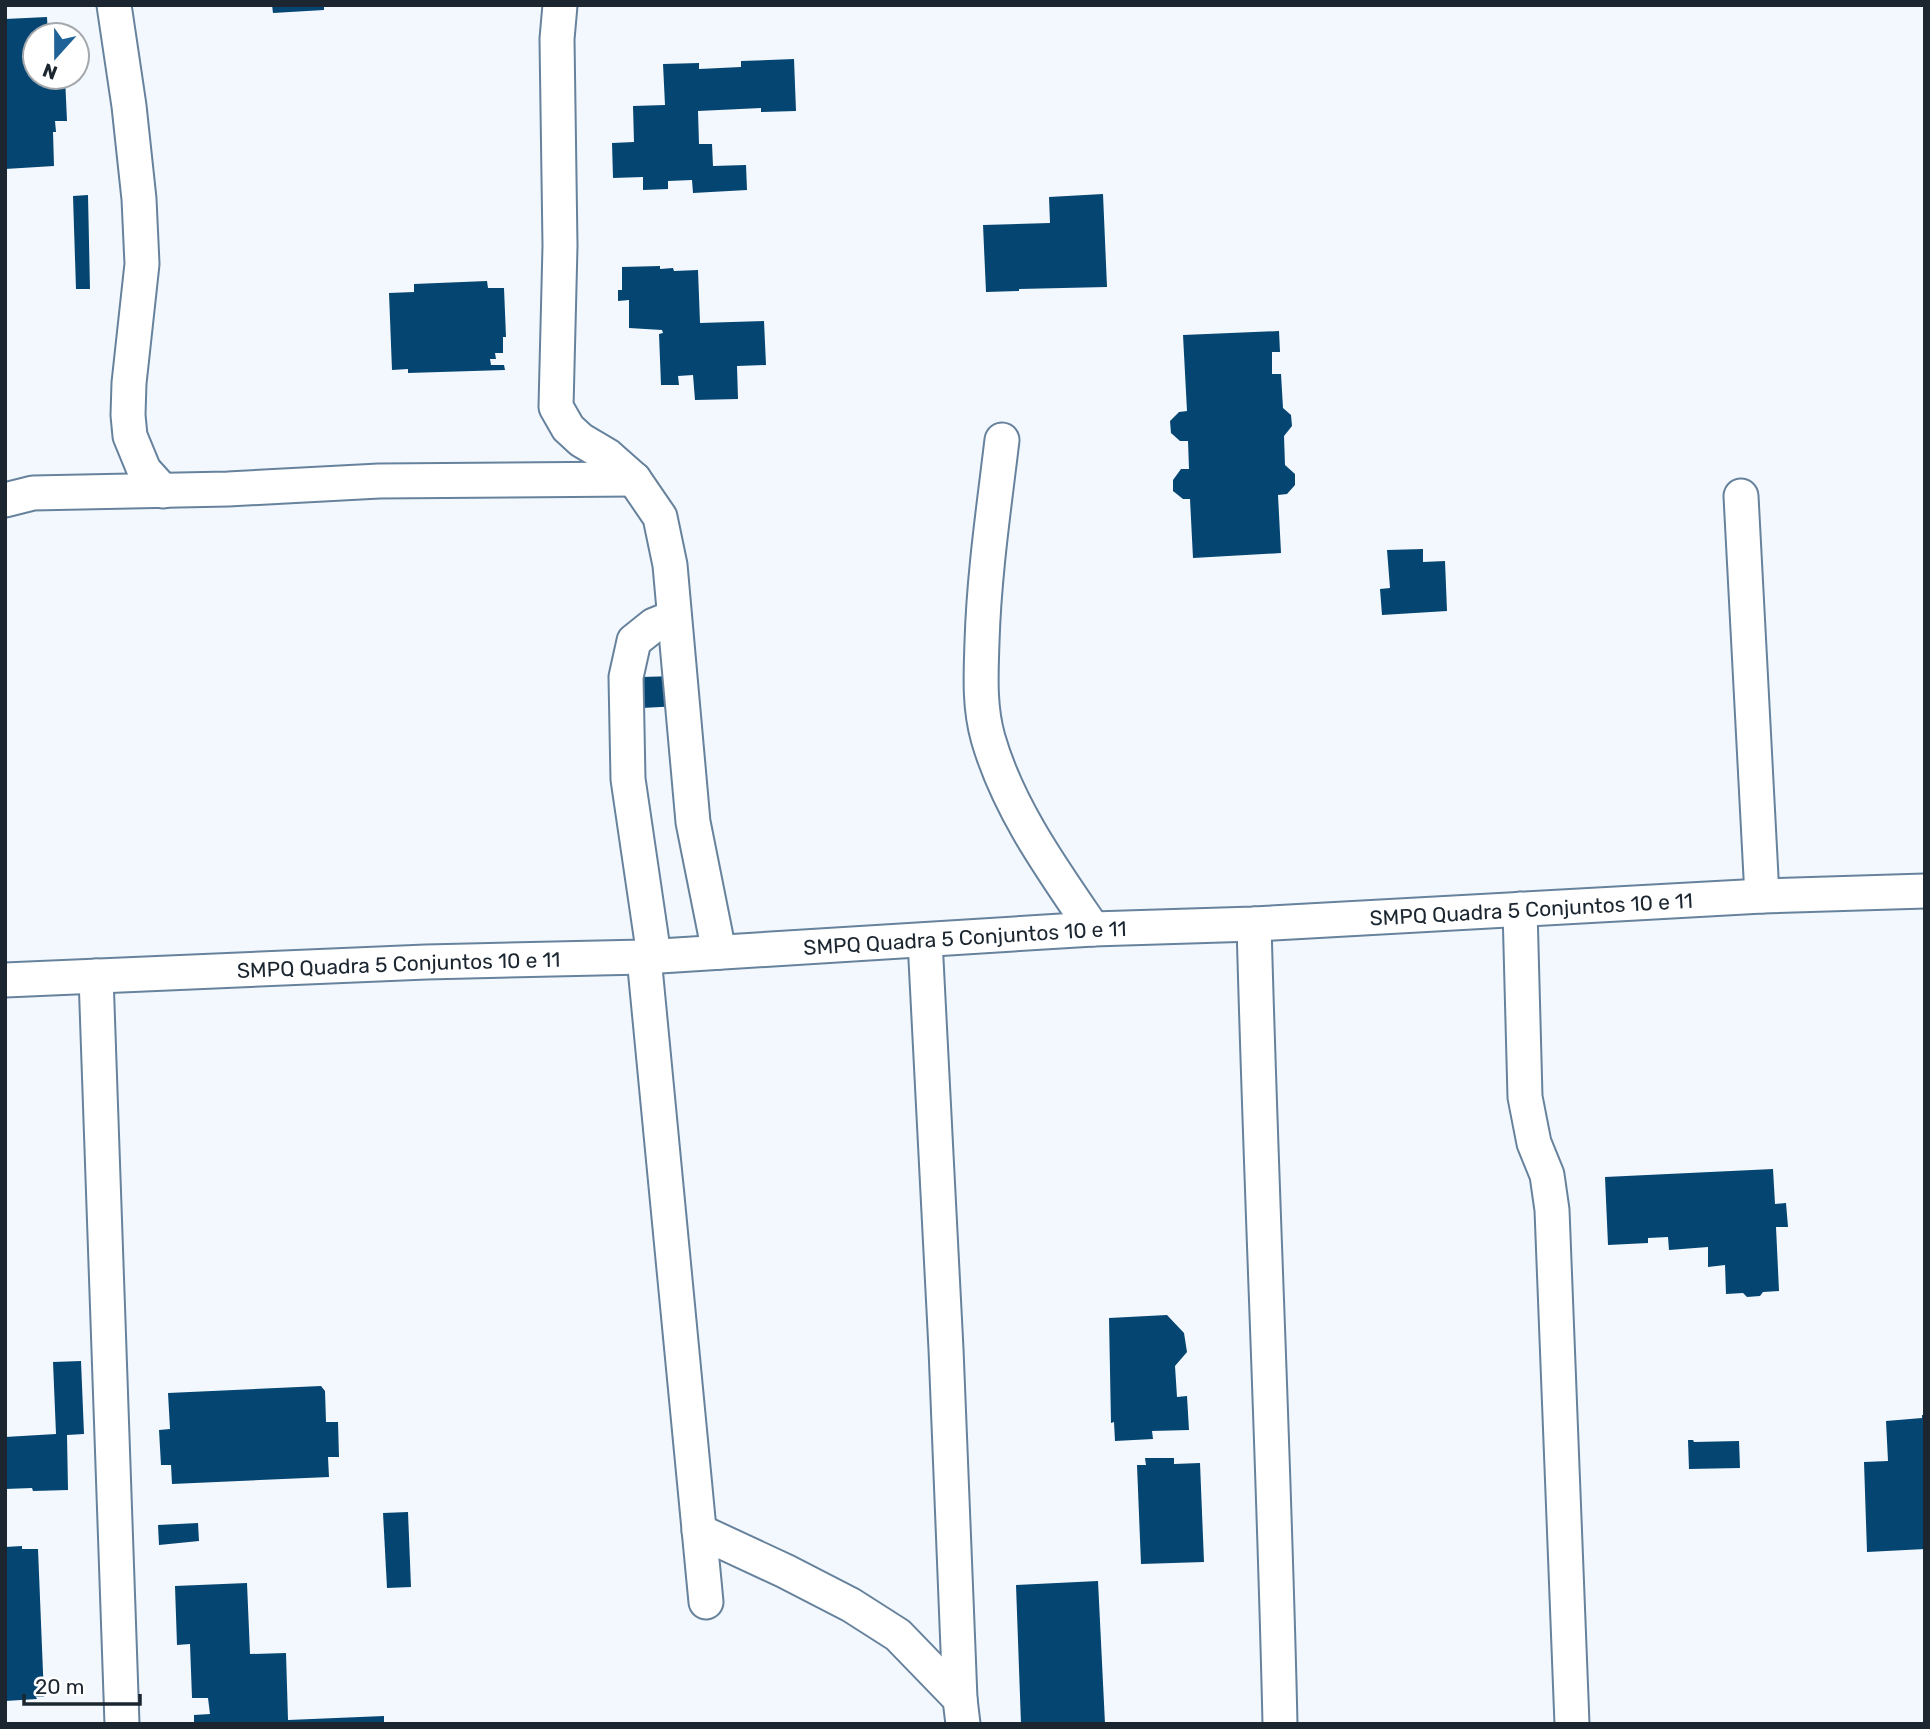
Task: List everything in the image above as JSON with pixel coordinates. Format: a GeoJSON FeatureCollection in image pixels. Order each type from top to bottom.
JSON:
{"type":"FeatureCollection","features":[{"type":"Feature","properties":{"kind":"street"},"geometry":{"type":"LineString","coordinates":[[114,5],[129,106],[139,199],[142,264],[129,383],[130,436],[144,470],[163,491]]}},
{"type":"Feature","properties":{"kind":"street"},"geometry":{"type":"LineString","coordinates":[[560,5],[557,39],[560,246],[556,407],[568,428],[581,440],[608,456],[634,479],[660,517],[670,565],[693,822],[719,952]]}},
{"type":"Feature","properties":{"kind":"street"},"geometry":{"type":"LineString","coordinates":[[1002,440],[983,594],[980,691],[987,735],[1000,774],[1034,841],[1093,929]]}},
{"type":"Feature","properties":{"kind":"street"},"geometry":{"type":"LineString","coordinates":[[5,500],[33,493],[242,489],[379,481],[634,479]]}},
{"type":"Feature","properties":{"kind":"street"},"geometry":{"type":"LineString","coordinates":[[1741,496],[1762,896]]}},
{"type":"Feature","properties":{"kind":"street"},"geometry":{"type":"LineString","coordinates":[[674,617],[654,625],[634,640],[626,677],[628,779],[649,956],[706,1601]]}},
{"type":"Feature","properties":{"kind":"street","name":"SMPQ Quadra 5 Conjuntos 10 e 11"},"geometry":{"type":"LineString","coordinates":[[5,980],[426,962],[649,956],[1093,929],[1254,924],[1762,896],[1925,891]]}},
{"type":"Feature","properties":{"kind":"street"},"geometry":{"type":"LineString","coordinates":[[1520,909],[1525,1097],[1534,1143],[1547,1175],[1552,1210],[1572,1724]]}},
{"type":"Feature","properties":{"kind":"street"},"geometry":{"type":"LineString","coordinates":[[1254,924],[1280,1724]]}},
{"type":"Feature","properties":{"kind":"street"},"geometry":{"type":"LineString","coordinates":[[925,940],[961,1711]]}},
{"type":"Feature","properties":{"kind":"street"},"geometry":{"type":"LineString","coordinates":[[96,976],[122,1724]]}},
{"type":"Feature","properties":{"kind":"street"},"geometry":{"type":"LineString","coordinates":[[699,1531],[785,1571],[862,1612],[898,1635],[961,1711]]}},
{"type":"Feature","properties":{"kind":"building"},"geometry":{"type":"Polygon","coordinates":[[[272,5],[324,5],[324,10],[273,13],[272,5]]]}},
{"type":"Feature","properties":{"kind":"building"},"geometry":{"type":"Polygon","coordinates":[[[47,17],[47,21],[21,21],[21,91],[66,91],[67,121],[55,121],[56,132],[53,132],[54,166],[5,169],[5,19],[47,17]]]}},
{"type":"Feature","properties":{"kind":"building"},"geometry":{"type":"Polygon","coordinates":[[[794,59],[796,111],[761,112],[761,108],[698,111],[699,144],[712,144],[713,166],[746,165],[747,190],[693,193],[692,180],[668,181],[668,189],[643,190],[643,177],[613,178],[612,143],[634,142],[633,106],[665,105],[663,64],[699,63],[699,69],[741,67],[741,61],[794,59]]]}},
{"type":"Feature","properties":{"kind":"building"},"geometry":{"type":"Polygon","coordinates":[[[1103,194],[1107,287],[986,292],[983,225],[1050,223],[1049,197],[1103,194]]]}},
{"type":"Feature","properties":{"kind":"building"},"geometry":{"type":"Polygon","coordinates":[[[88,195],[90,289],[76,289],[73,196],[88,195]]]}},
{"type":"Feature","properties":{"kind":"building"},"geometry":{"type":"Polygon","coordinates":[[[660,266],[660,269],[673,268],[674,271],[698,270],[700,323],[764,321],[766,365],[737,366],[738,399],[695,400],[693,375],[678,376],[679,385],[661,385],[659,334],[663,333],[662,330],[629,328],[629,300],[618,301],[618,290],[622,290],[622,267],[660,266]]]}},
{"type":"Feature","properties":{"kind":"building"},"geometry":{"type":"Polygon","coordinates":[[[487,281],[488,288],[504,288],[506,337],[503,337],[503,353],[495,353],[496,359],[490,359],[491,365],[504,365],[505,370],[408,373],[408,369],[392,370],[389,293],[414,292],[414,284],[487,281]]]}},
{"type":"Feature","properties":{"kind":"building"},"geometry":{"type":"Polygon","coordinates":[[[1279,331],[1280,352],[1272,352],[1272,374],[1281,374],[1283,408],[1291,415],[1292,426],[1284,436],[1285,465],[1295,474],[1295,485],[1287,494],[1278,495],[1281,553],[1193,558],[1190,499],[1183,499],[1173,491],[1173,480],[1181,469],[1189,469],[1188,441],[1180,441],[1171,433],[1170,421],[1179,412],[1187,411],[1183,335],[1279,331]]]}},
{"type":"Feature","properties":{"kind":"building"},"geometry":{"type":"Polygon","coordinates":[[[1423,549],[1423,562],[1445,561],[1447,611],[1382,615],[1380,589],[1390,588],[1387,550],[1423,549]]]}},
{"type":"Feature","properties":{"kind":"building"},"geometry":{"type":"Polygon","coordinates":[[[677,676],[679,706],[642,708],[641,677],[677,676]]]}},
{"type":"Feature","properties":{"kind":"building"},"geometry":{"type":"Polygon","coordinates":[[[1773,1169],[1775,1204],[1786,1203],[1788,1227],[1776,1227],[1779,1291],[1747,1297],[1743,1293],[1726,1294],[1725,1265],[1708,1267],[1708,1247],[1669,1250],[1668,1237],[1648,1238],[1648,1243],[1608,1245],[1605,1177],[1773,1169]]]}},
{"type":"Feature","properties":{"kind":"building"},"geometry":{"type":"Polygon","coordinates":[[[1167,1315],[1184,1333],[1187,1352],[1175,1366],[1177,1397],[1187,1396],[1189,1430],[1152,1431],[1153,1439],[1115,1441],[1114,1422],[1111,1423],[1109,1318],[1167,1315]]]}},
{"type":"Feature","properties":{"kind":"building"},"geometry":{"type":"Polygon","coordinates":[[[81,1361],[84,1434],[67,1435],[68,1490],[5,1489],[5,1437],[56,1434],[53,1362],[81,1361]]]}},
{"type":"Feature","properties":{"kind":"building"},"geometry":{"type":"Polygon","coordinates":[[[321,1386],[325,1391],[326,1422],[338,1422],[339,1457],[328,1457],[329,1477],[172,1484],[171,1465],[161,1465],[159,1430],[170,1429],[168,1393],[321,1386]]]}},
{"type":"Feature","properties":{"kind":"building"},"geometry":{"type":"Polygon","coordinates":[[[1922,1415],[1925,1415],[1925,1549],[1867,1552],[1864,1462],[1888,1461],[1886,1421],[1922,1418],[1922,1415]]]}},
{"type":"Feature","properties":{"kind":"building"},"geometry":{"type":"Polygon","coordinates":[[[1688,1440],[1739,1441],[1740,1468],[1689,1469],[1688,1440]]]}},
{"type":"Feature","properties":{"kind":"building"},"geometry":{"type":"Polygon","coordinates":[[[1145,1458],[1174,1458],[1174,1464],[1200,1463],[1204,1562],[1141,1564],[1137,1465],[1146,1465],[1145,1458]]]}},
{"type":"Feature","properties":{"kind":"building"},"geometry":{"type":"Polygon","coordinates":[[[408,1512],[411,1587],[387,1588],[383,1513],[408,1512]]]}},
{"type":"Feature","properties":{"kind":"building"},"geometry":{"type":"Polygon","coordinates":[[[198,1523],[199,1541],[159,1545],[158,1525],[198,1523]]]}},
{"type":"Feature","properties":{"kind":"building"},"geometry":{"type":"Polygon","coordinates":[[[22,1546],[22,1549],[38,1549],[44,1697],[5,1701],[5,1547],[22,1546]]]}},
{"type":"Feature","properties":{"kind":"building"},"geometry":{"type":"Polygon","coordinates":[[[1098,1581],[1105,1724],[1021,1724],[1016,1585],[1098,1581]]]}},
{"type":"Feature","properties":{"kind":"building"},"geometry":{"type":"Polygon","coordinates":[[[247,1583],[250,1654],[286,1653],[288,1720],[384,1716],[384,1724],[194,1724],[194,1715],[210,1714],[208,1698],[192,1698],[190,1644],[177,1645],[175,1586],[247,1583]]]}}]}
